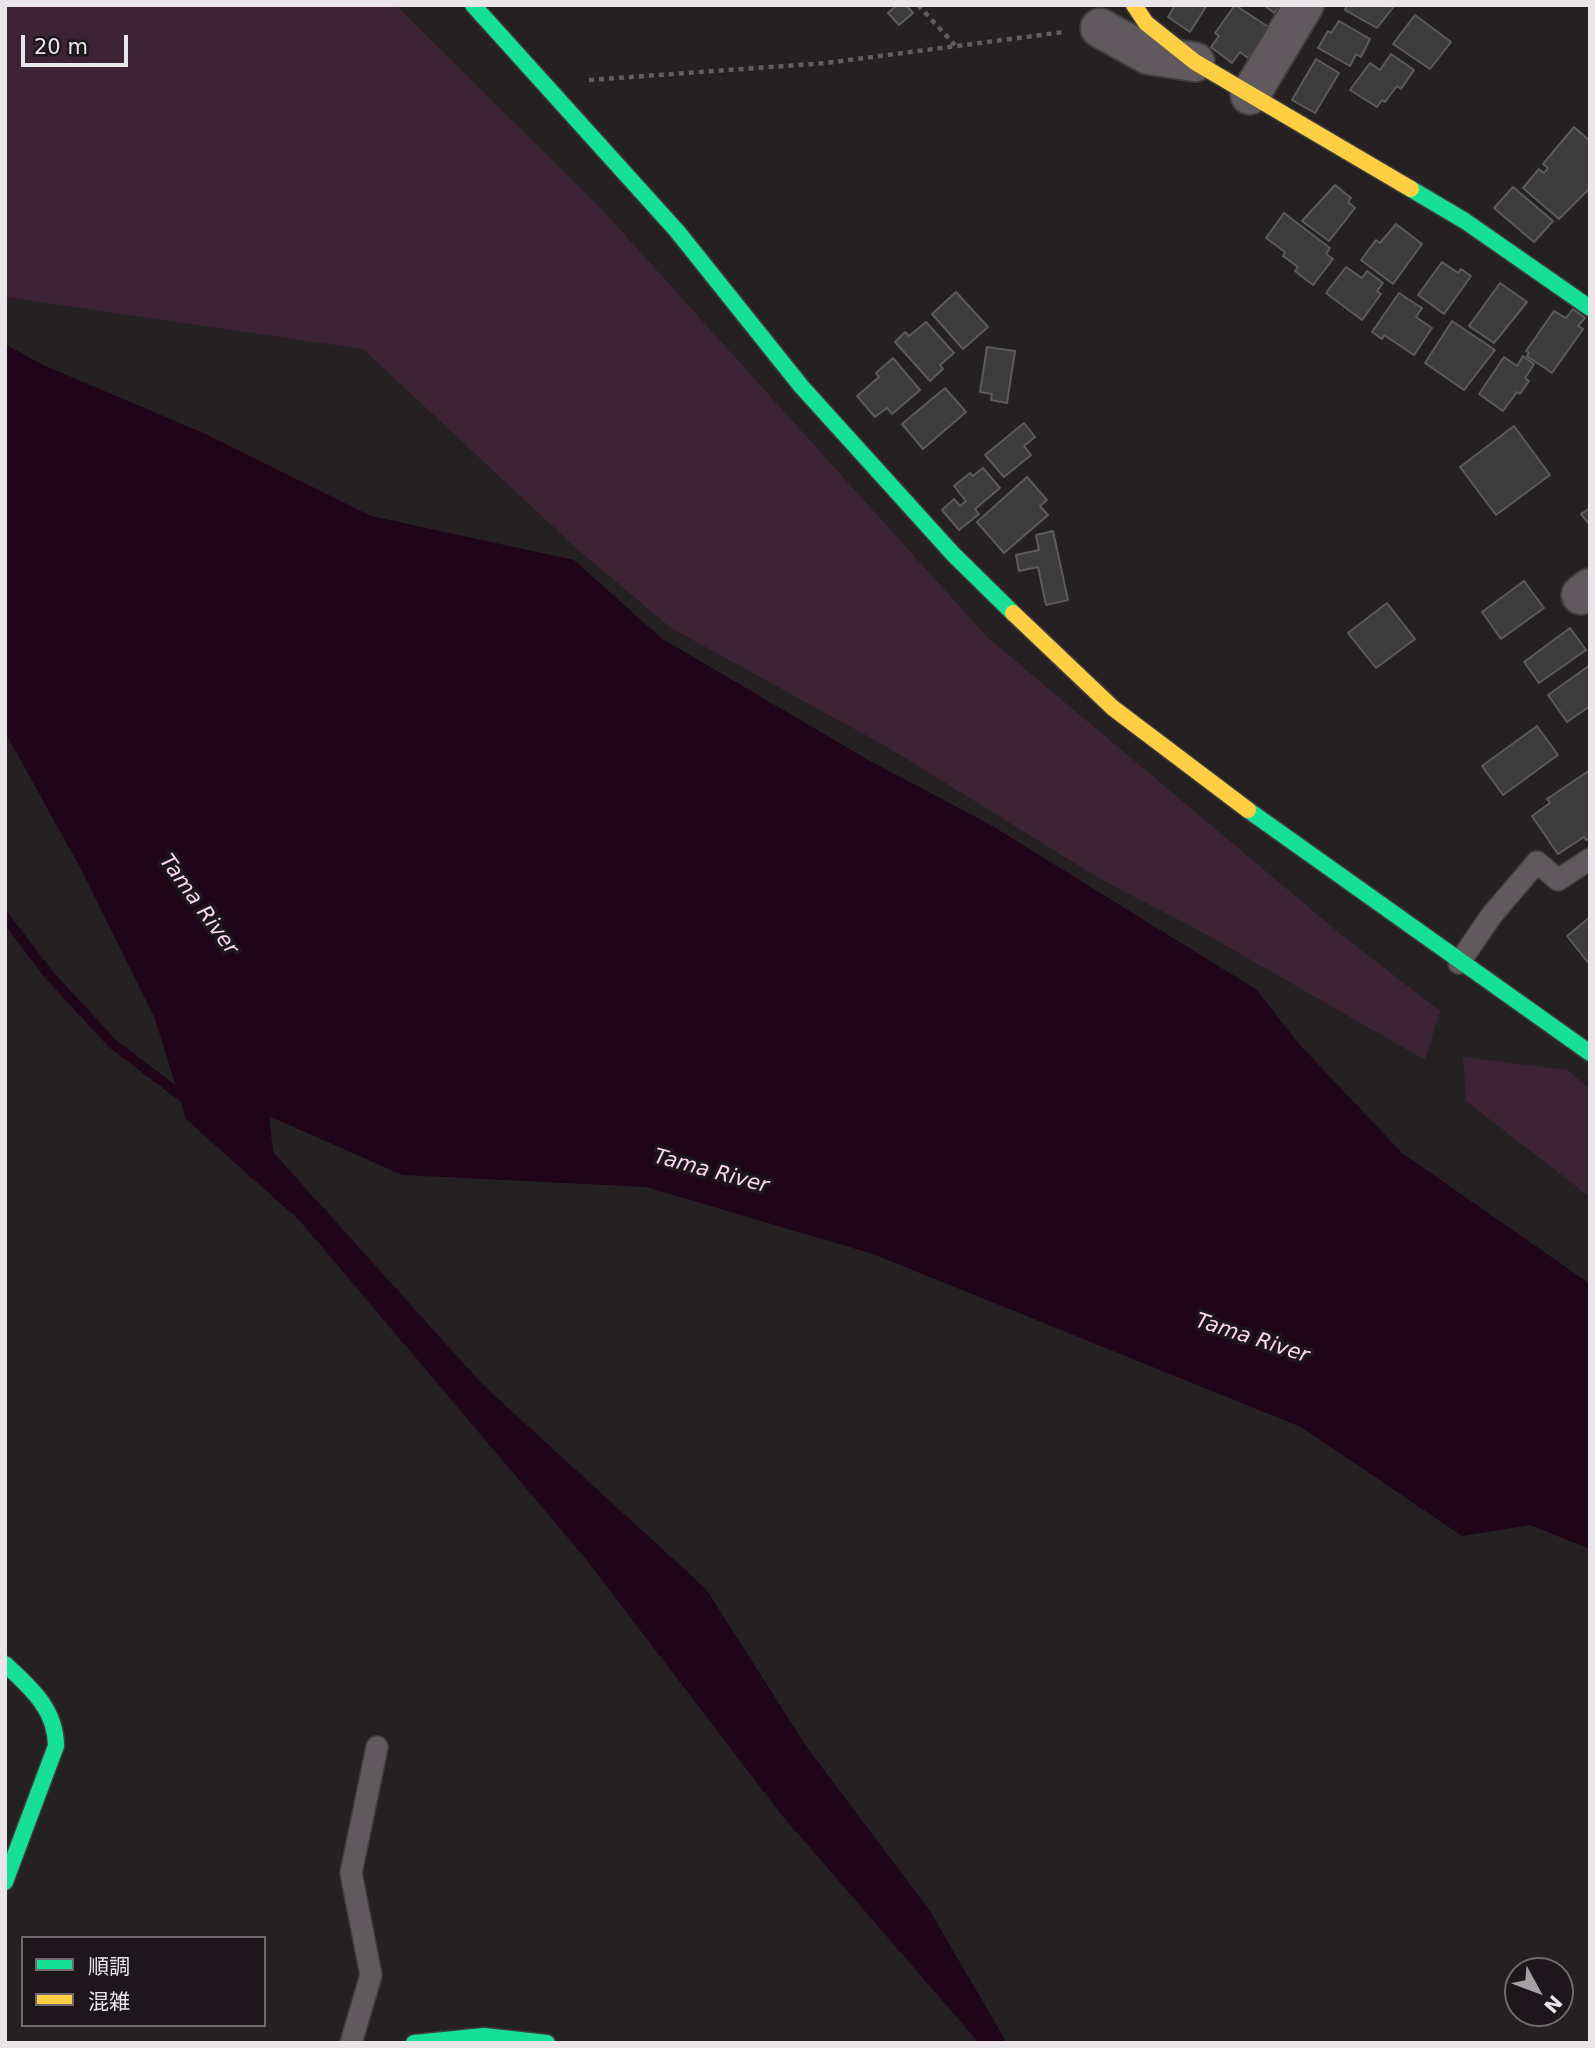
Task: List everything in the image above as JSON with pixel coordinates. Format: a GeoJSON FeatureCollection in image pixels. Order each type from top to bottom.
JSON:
{"type":"FeatureCollection","features":[{"type":"Feature","properties":{"kind":"street"},"geometry":{"type":"LineString","coordinates":[[473,5],[677,231],[819,405],[953,554],[1063,663],[1114,708],[1195,772],[1459,963],[1590,1053]]}},
{"type":"Feature","properties":{"kind":"street"},"geometry":{"type":"LineString","coordinates":[[1134,5],[1146,23],[1195,62],[1465,221],[1590,308]]}},
{"type":"Feature","properties":{"kind":"street"},"geometry":{"type":"LineString","coordinates":[[1250,95],[1304,5]]}},
{"type":"Feature","properties":{"kind":"street"},"geometry":{"type":"LineString","coordinates":[[1100,28],[1149,55],[1195,62]]}},
{"type":"Feature","properties":{"kind":"street"},"geometry":{"type":"LineString","coordinates":[[5,1664],[49,1711],[57,1733],[56,1746],[5,1882]]}},
{"type":"Feature","properties":{"kind":"street"},"geometry":{"type":"LineString","coordinates":[[414,2043],[484,2036],[547,2043]]}},
{"type":"Feature","properties":{"kind":"lane"},"geometry":{"type":"LineString","coordinates":[[1459,963],[1491,916],[1537,862],[1558,880],[1590,859]]}},
{"type":"Feature","properties":{"kind":"lane"},"geometry":{"type":"LineString","coordinates":[[351,2043],[370,1975],[351,1873],[377,1747]]}},
{"type":"Feature","properties":{"kind":"path"},"geometry":{"type":"LineString","coordinates":[[918,5],[956,46]]}},
{"type":"Feature","properties":{"kind":"path"},"geometry":{"type":"LineString","coordinates":[[544,83],[827,63],[1100,28]]}},
{"type":"Feature","properties":{"kind":"shaded area"},"geometry":{"type":"Polygon","coordinates":[[[5,5],[396,5],[606,214],[987,637],[1344,937],[1440,1011],[1425,1060],[1204,933],[1102,880],[889,748],[671,628],[576,548],[363,349],[5,297],[5,5]]]}},
{"type":"Feature","properties":{"kind":"shaded area"},"geometry":{"type":"Polygon","coordinates":[[[1463,1057],[1567,1070],[1590,1089],[1590,1197],[1466,1101],[1463,1057]]]}},
{"type":"Feature","properties":{"kind":"water","name":"Tama River"},"geometry":{"type":"Polygon","coordinates":[[[5,344],[43,365],[201,432],[371,516],[574,560],[661,638],[870,761],[989,824],[1257,990],[1299,1044],[1402,1153],[1590,1284],[1590,1549],[1530,1525],[1462,1536],[1301,1427],[873,1254],[646,1187],[402,1175],[269,1116],[273,1152],[483,1385],[706,1589],[806,1746],[930,1911],[1007,2043],[979,2043],[780,1813],[585,1558],[300,1221],[186,1119],[155,1019],[83,873],[5,732],[5,344]]]}},
{"type":"Feature","properties":{"kind":"building"},"geometry":{"type":"Polygon","coordinates":[[[897,5],[906,5],[913,13],[899,25],[888,13],[897,5]]]}},
{"type":"Feature","properties":{"kind":"building"},"geometry":{"type":"Polygon","coordinates":[[[1175,5],[1207,5],[1190,32],[1168,17],[1175,5]]]}},
{"type":"Feature","properties":{"kind":"building"},"geometry":{"type":"Polygon","coordinates":[[[1235,5],[1270,28],[1248,58],[1240,52],[1232,63],[1211,47],[1219,36],[1215,33],[1235,5]]]}},
{"type":"Feature","properties":{"kind":"building"},"geometry":{"type":"Polygon","coordinates":[[[1264,5],[1280,5],[1274,13],[1264,5]]]}},
{"type":"Feature","properties":{"kind":"building"},"geometry":{"type":"Polygon","coordinates":[[[1347,5],[1395,5],[1377,28],[1345,10],[1347,5]]]}},
{"type":"Feature","properties":{"kind":"building"},"geometry":{"type":"Polygon","coordinates":[[[1415,15],[1451,42],[1430,69],[1393,44],[1415,15]]]}},
{"type":"Feature","properties":{"kind":"building"},"geometry":{"type":"Polygon","coordinates":[[[1339,21],[1370,39],[1361,57],[1356,54],[1350,66],[1318,48],[1328,31],[1331,33],[1339,21]]]}},
{"type":"Feature","properties":{"kind":"building"},"geometry":{"type":"Polygon","coordinates":[[[1391,54],[1414,70],[1401,89],[1397,86],[1385,102],[1382,100],[1377,107],[1350,90],[1370,63],[1380,70],[1391,54]]]}},
{"type":"Feature","properties":{"kind":"building"},"geometry":{"type":"Polygon","coordinates":[[[1316,59],[1339,73],[1315,113],[1292,100],[1316,59]]]}},
{"type":"Feature","properties":{"kind":"building"},"geometry":{"type":"Polygon","coordinates":[[[1574,127],[1590,141],[1590,188],[1559,219],[1523,188],[1539,169],[1544,173],[1548,168],[1543,164],[1574,127]]]}},
{"type":"Feature","properties":{"kind":"building"},"geometry":{"type":"Polygon","coordinates":[[[1335,185],[1351,198],[1348,202],[1355,208],[1329,241],[1302,221],[1335,185]]]}},
{"type":"Feature","properties":{"kind":"building"},"geometry":{"type":"Polygon","coordinates":[[[1513,187],[1553,221],[1534,242],[1494,208],[1513,187]]]}},
{"type":"Feature","properties":{"kind":"building"},"geometry":{"type":"Polygon","coordinates":[[[1284,213],[1330,248],[1326,254],[1333,259],[1313,285],[1295,271],[1298,267],[1283,256],[1285,252],[1266,238],[1284,213]]]}},
{"type":"Feature","properties":{"kind":"building"},"geometry":{"type":"Polygon","coordinates":[[[1396,224],[1422,244],[1393,284],[1361,260],[1376,240],[1380,243],[1396,224]]]}},
{"type":"Feature","properties":{"kind":"building"},"geometry":{"type":"Polygon","coordinates":[[[1442,262],[1458,273],[1461,269],[1471,276],[1444,314],[1418,295],[1442,262]]]}},
{"type":"Feature","properties":{"kind":"building"},"geometry":{"type":"Polygon","coordinates":[[[1346,267],[1362,278],[1367,271],[1383,283],[1377,291],[1381,294],[1362,320],[1326,293],[1346,267]]]}},
{"type":"Feature","properties":{"kind":"building"},"geometry":{"type":"Polygon","coordinates":[[[1500,283],[1527,302],[1494,343],[1469,326],[1500,283]]]}},
{"type":"Feature","properties":{"kind":"building"},"geometry":{"type":"Polygon","coordinates":[[[956,292],[988,327],[963,349],[932,314],[956,292]]]}},
{"type":"Feature","properties":{"kind":"building"},"geometry":{"type":"Polygon","coordinates":[[[1399,293],[1422,308],[1416,317],[1432,328],[1414,355],[1384,335],[1382,339],[1372,332],[1399,293]]]}},
{"type":"Feature","properties":{"kind":"building"},"geometry":{"type":"Polygon","coordinates":[[[1573,309],[1585,318],[1578,326],[1583,329],[1552,373],[1527,356],[1529,353],[1526,351],[1554,311],[1566,318],[1573,309]]]}},
{"type":"Feature","properties":{"kind":"building"},"geometry":{"type":"Polygon","coordinates":[[[1452,321],[1495,350],[1464,390],[1425,363],[1452,321]]]}},
{"type":"Feature","properties":{"kind":"building"},"geometry":{"type":"Polygon","coordinates":[[[926,322],[954,353],[940,365],[943,369],[930,381],[895,342],[905,332],[909,336],[926,322]]]}},
{"type":"Feature","properties":{"kind":"building"},"geometry":{"type":"Polygon","coordinates":[[[987,347],[1015,351],[1007,403],[991,400],[992,394],[980,392],[987,347]]]}},
{"type":"Feature","properties":{"kind":"building"},"geometry":{"type":"Polygon","coordinates":[[[1523,356],[1534,364],[1525,378],[1529,381],[1503,411],[1479,394],[1504,357],[1517,366],[1523,356]]]}},
{"type":"Feature","properties":{"kind":"building"},"geometry":{"type":"Polygon","coordinates":[[[893,358],[920,390],[892,414],[887,408],[875,417],[857,396],[879,377],[876,373],[893,358]]]}},
{"type":"Feature","properties":{"kind":"building"},"geometry":{"type":"Polygon","coordinates":[[[945,388],[966,412],[923,449],[902,424],[945,388]]]}},
{"type":"Feature","properties":{"kind":"building"},"geometry":{"type":"Polygon","coordinates":[[[1024,423],[1035,437],[1024,446],[1031,455],[1004,477],[985,455],[1024,423]]]}},
{"type":"Feature","properties":{"kind":"building"},"geometry":{"type":"Polygon","coordinates":[[[1514,426],[1550,475],[1496,515],[1460,467],[1514,426]]]}},
{"type":"Feature","properties":{"kind":"building"},"geometry":{"type":"Polygon","coordinates":[[[983,468],[1000,488],[975,509],[979,514],[959,530],[942,510],[954,499],[960,506],[966,501],[954,486],[970,473],[973,476],[983,468]]]}},
{"type":"Feature","properties":{"kind":"building"},"geometry":{"type":"Polygon","coordinates":[[[1027,477],[1047,500],[1040,506],[1048,515],[1004,553],[977,522],[1027,477]]]}},
{"type":"Feature","properties":{"kind":"building"},"geometry":{"type":"Polygon","coordinates":[[[1590,508],[1590,525],[1581,514],[1590,508]]]}},
{"type":"Feature","properties":{"kind":"building"},"geometry":{"type":"Polygon","coordinates":[[[1053,531],[1068,600],[1046,605],[1038,567],[1019,571],[1016,555],[1039,550],[1036,535],[1053,531]]]}},
{"type":"Feature","properties":{"kind":"building"},"geometry":{"type":"Polygon","coordinates":[[[1524,581],[1544,608],[1501,639],[1482,612],[1524,581]]]}},
{"type":"Feature","properties":{"kind":"building"},"geometry":{"type":"Polygon","coordinates":[[[1387,603],[1415,639],[1376,668],[1348,633],[1387,603]]]}},
{"type":"Feature","properties":{"kind":"building"},"geometry":{"type":"Polygon","coordinates":[[[1570,628],[1586,650],[1539,683],[1524,662],[1570,628]]]}},
{"type":"Feature","properties":{"kind":"building"},"geometry":{"type":"Polygon","coordinates":[[[1590,665],[1590,706],[1567,722],[1548,695],[1590,665]]]}},
{"type":"Feature","properties":{"kind":"building"},"geometry":{"type":"Polygon","coordinates":[[[1537,726],[1558,755],[1503,795],[1482,766],[1537,726]]]}},
{"type":"Feature","properties":{"kind":"building"},"geometry":{"type":"Polygon","coordinates":[[[1590,770],[1590,838],[1586,840],[1584,837],[1558,854],[1532,816],[1550,803],[1547,799],[1590,770]]]}},
{"type":"Feature","properties":{"kind":"building"},"geometry":{"type":"Polygon","coordinates":[[[1590,917],[1590,965],[1567,936],[1590,917]]]}},
{"type":"Feature","properties":{"kind":"waterway"},"geometry":{"type":"LineString","coordinates":[[5,917],[50,976],[113,1044],[188,1101]]}},
{"type":"Feature","properties":{"kind":"traffic: fast"},"geometry":{"type":"LineString","coordinates":[[473,5],[677,231],[801,386],[953,554],[1013,613]]}},
{"type":"Feature","properties":{"kind":"traffic: fast"},"geometry":{"type":"LineString","coordinates":[[1411,189],[1465,221],[1590,308]]}},
{"type":"Feature","properties":{"kind":"traffic: fast"},"geometry":{"type":"LineString","coordinates":[[1248,810],[1590,1053]]}},
{"type":"Feature","properties":{"kind":"traffic: fast"},"geometry":{"type":"LineString","coordinates":[[5,1664],[40,1700],[52,1721],[56,1746],[5,1882]]}},
{"type":"Feature","properties":{"kind":"traffic: fast"},"geometry":{"type":"LineString","coordinates":[[414,2043],[484,2036],[547,2043]]}},
{"type":"Feature","properties":{"kind":"traffic: slow"},"geometry":{"type":"LineString","coordinates":[[1134,5],[1146,23],[1195,62],[1411,189]]}},
{"type":"Feature","properties":{"kind":"traffic: slow"},"geometry":{"type":"LineString","coordinates":[[1013,613],[1113,708],[1248,810]]}}]}
